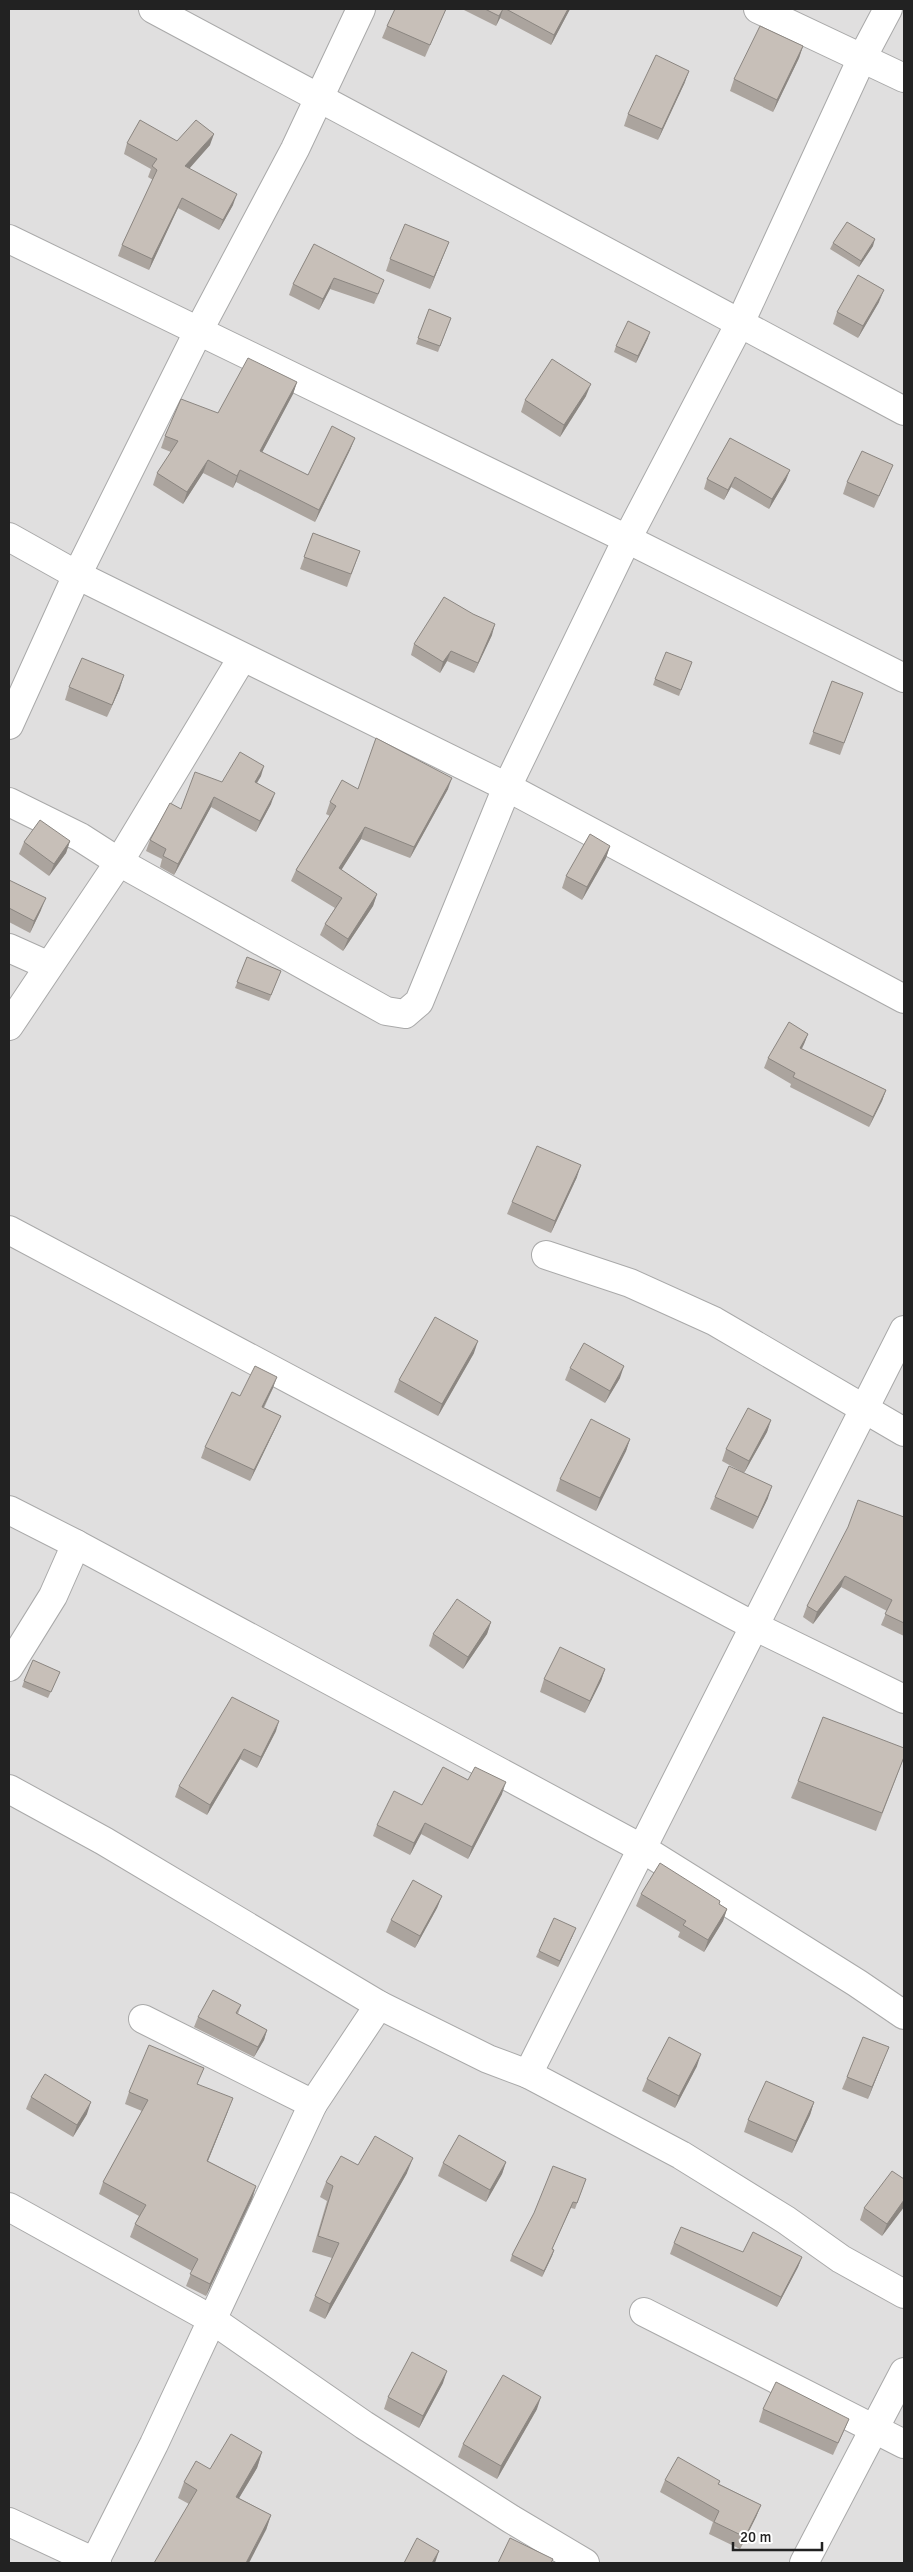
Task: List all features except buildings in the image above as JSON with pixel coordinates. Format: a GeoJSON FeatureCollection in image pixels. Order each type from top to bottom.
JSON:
{"type":"FeatureCollection","features":[{"type":"Feature","properties":{"kind":"street"},"geometry":{"type":"LineString","coordinates":[[153,9],[904,411]]}},
{"type":"Feature","properties":{"kind":"street"},"geometry":{"type":"LineString","coordinates":[[9,726],[77,575],[199,330],[295,150],[361,9]]}},
{"type":"Feature","properties":{"kind":"street"},"geometry":{"type":"LineString","coordinates":[[758,9],[904,78]]}},
{"type":"Feature","properties":{"kind":"street"},"geometry":{"type":"LineString","coordinates":[[9,802],[80,838],[119,862],[386,1011],[405,1014],[420,1002],[507,787],[627,539],[740,323],[862,58],[888,9]]}},
{"type":"Feature","properties":{"kind":"street"},"geometry":{"type":"LineString","coordinates":[[9,239],[627,539],[904,678]]}},
{"type":"Feature","properties":{"kind":"street"},"geometry":{"type":"LineString","coordinates":[[9,537],[77,575],[242,658],[507,787],[904,999]]}},
{"type":"Feature","properties":{"kind":"street"},"geometry":{"type":"LineString","coordinates":[[9,1026],[47,966],[119,862],[242,658]]}},
{"type":"Feature","properties":{"kind":"street"},"geometry":{"type":"LineString","coordinates":[[9,948],[47,966]]}},
{"type":"Feature","properties":{"kind":"street"},"geometry":{"type":"LineString","coordinates":[[9,1230],[754,1626],[904,1699]]}},
{"type":"Feature","properties":{"kind":"street"},"geometry":{"type":"LineString","coordinates":[[546,1255],[630,1283],[714,1321],[904,1432]]}},
{"type":"Feature","properties":{"kind":"street"},"geometry":{"type":"LineString","coordinates":[[528,2074],[643,1850],[904,1330]]}},
{"type":"Feature","properties":{"kind":"street"},"geometry":{"type":"LineString","coordinates":[[9,1510],[76,1544],[643,1850],[857,1983],[904,2015]]}},
{"type":"Feature","properties":{"kind":"street"},"geometry":{"type":"LineString","coordinates":[[9,1667],[54,1596],[76,1544]]}},
{"type":"Feature","properties":{"kind":"street"},"geometry":{"type":"LineString","coordinates":[[9,1789],[104,1841],[379,2005],[488,2058],[528,2074],[682,2155],[786,2220],[841,2259],[904,2294]]}},
{"type":"Feature","properties":{"kind":"street"},"geometry":{"type":"LineString","coordinates":[[9,2522],[95,2563],[154,2444],[313,2104],[379,2005]]}},
{"type":"Feature","properties":{"kind":"street"},"geometry":{"type":"LineString","coordinates":[[143,2020],[313,2104]]}},
{"type":"Feature","properties":{"kind":"street"},"geometry":{"type":"LineString","coordinates":[[9,2207],[211,2319],[364,2425],[511,2519],[585,2563]]}},
{"type":"Feature","properties":{"kind":"street"},"geometry":{"type":"LineString","coordinates":[[644,2312],[876,2428],[904,2444]]}},
{"type":"Feature","properties":{"kind":"street"},"geometry":{"type":"LineString","coordinates":[[804,2563],[904,2372]]}},
{"type":"Feature","properties":{"kind":"shaded area"},"geometry":{"type":"Polygon","coordinates":[[[9,9],[904,9],[904,2563],[9,2563],[9,9]]]}}]}
